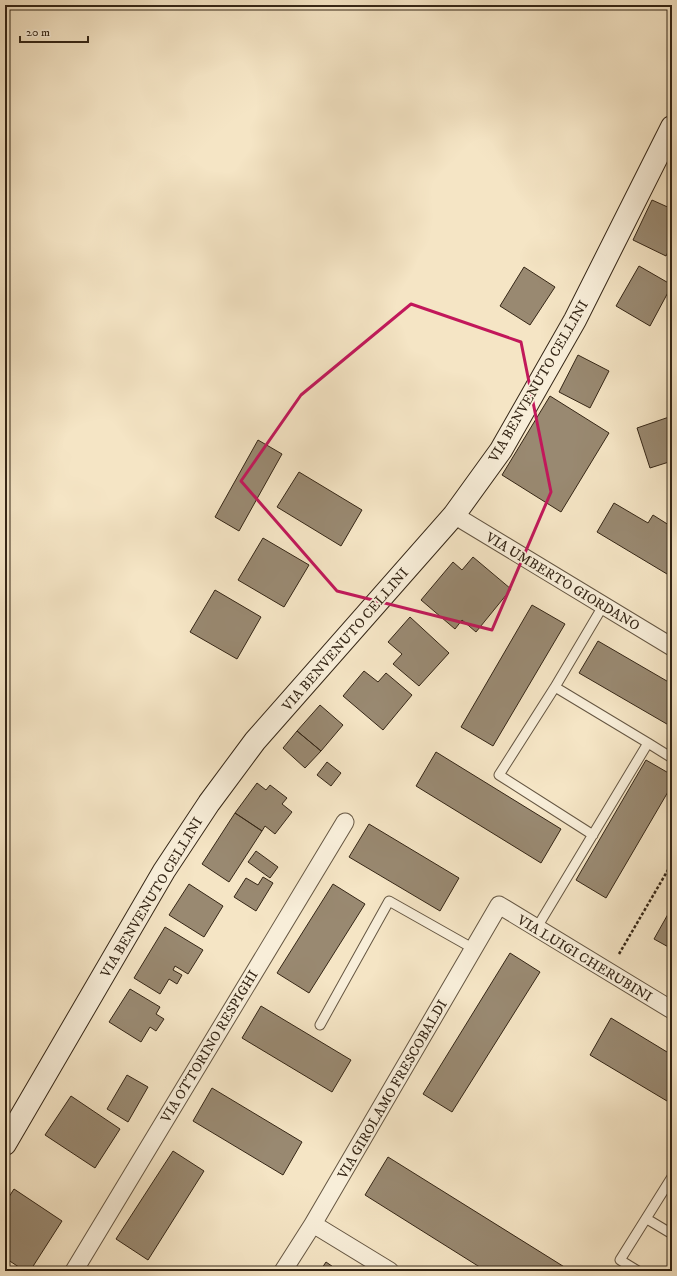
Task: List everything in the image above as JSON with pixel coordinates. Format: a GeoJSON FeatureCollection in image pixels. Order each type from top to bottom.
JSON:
{"type":"FeatureCollection","features":[{"type":"Feature","properties":{"kind":"street","name":"VIA BENVENUTO CELLINI"},"geometry":{"type":"LineString","coordinates":[[5,1144],[164,871],[209,803],[255,741],[454,515],[501,450],[575,320],[672,127]]}},
{"type":"Feature","properties":{"kind":"street","name":"VIA UMBERTO GIORDANO"},"geometry":{"type":"LineString","coordinates":[[454,515],[672,647]]}},
{"type":"Feature","properties":{"kind":"street","name":"VIA OTTORINO RESPIGHI"},"geometry":{"type":"LineString","coordinates":[[74,1271],[345,822]]}},
{"type":"Feature","properties":{"kind":"street","name":"VIA LUIGI CHERUBINI"},"geometry":{"type":"LineString","coordinates":[[499,905],[672,1010]]}},
{"type":"Feature","properties":{"kind":"street","name":"VIA GIROLAMO FRESCOBALDI"},"geometry":{"type":"LineString","coordinates":[[283,1271],[313,1224],[499,905]]}},
{"type":"Feature","properties":{"kind":"street"},"geometry":{"type":"LineString","coordinates":[[313,1224],[390,1271]]}},
{"type":"Feature","properties":{"kind":"lane"},"geometry":{"type":"LineString","coordinates":[[593,834],[499,775],[555,687],[603,606]]}},
{"type":"Feature","properties":{"kind":"lane"},"geometry":{"type":"LineString","coordinates":[[555,687],[672,758]]}},
{"type":"Feature","properties":{"kind":"lane"},"geometry":{"type":"LineString","coordinates":[[536,928],[648,743]]}},
{"type":"Feature","properties":{"kind":"lane"},"geometry":{"type":"LineString","coordinates":[[320,1025],[389,901],[474,949]]}},
{"type":"Feature","properties":{"kind":"lane"},"geometry":{"type":"LineString","coordinates":[[638,1271],[620,1260],[672,1177]]}},
{"type":"Feature","properties":{"kind":"lane"},"geometry":{"type":"LineString","coordinates":[[647,1219],[672,1234]]}},
{"type":"Feature","properties":{"kind":"path"},"geometry":{"type":"LineString","coordinates":[[609,972],[672,863]]}},
{"type":"Feature","properties":{"kind":"highlighted area"},"geometry":{"type":"Polygon","coordinates":[[[411,304],[521,342],[551,492],[492,630],[337,591],[241,481],[301,395],[411,304]]]}},
{"type":"Feature","properties":{"kind":"building"},"geometry":{"type":"Polygon","coordinates":[[[652,200],[672,209],[672,244],[666,256],[633,240],[652,200]]]}},
{"type":"Feature","properties":{"kind":"building"},"geometry":{"type":"Polygon","coordinates":[[[639,266],[672,285],[650,326],[616,306],[639,266]]]}},
{"type":"Feature","properties":{"kind":"building"},"geometry":{"type":"Polygon","coordinates":[[[524,267],[555,287],[530,325],[500,306],[524,267]]]}},
{"type":"Feature","properties":{"kind":"building"},"geometry":{"type":"Polygon","coordinates":[[[578,355],[609,371],[590,408],[559,392],[578,355]]]}},
{"type":"Feature","properties":{"kind":"building"},"geometry":{"type":"Polygon","coordinates":[[[550,396],[609,433],[561,512],[502,475],[550,396]]]}},
{"type":"Feature","properties":{"kind":"building"},"geometry":{"type":"Polygon","coordinates":[[[672,416],[672,461],[650,468],[637,428],[672,416]]]}},
{"type":"Feature","properties":{"kind":"building"},"geometry":{"type":"Polygon","coordinates":[[[258,440],[282,454],[239,531],[215,517],[258,440]]]}},
{"type":"Feature","properties":{"kind":"building"},"geometry":{"type":"Polygon","coordinates":[[[299,472],[362,510],[341,546],[277,507],[299,472]]]}},
{"type":"Feature","properties":{"kind":"building"},"geometry":{"type":"Polygon","coordinates":[[[614,503],[648,523],[653,515],[672,527],[672,577],[597,532],[614,503]]]}},
{"type":"Feature","properties":{"kind":"building"},"geometry":{"type":"Polygon","coordinates":[[[263,538],[309,565],[284,607],[238,580],[263,538]]]}},
{"type":"Feature","properties":{"kind":"building"},"geometry":{"type":"Polygon","coordinates":[[[473,557],[511,589],[476,632],[462,620],[455,629],[421,600],[453,562],[462,570],[473,557]]]}},
{"type":"Feature","properties":{"kind":"building"},"geometry":{"type":"Polygon","coordinates":[[[215,590],[261,617],[237,659],[190,632],[215,590]]]}},
{"type":"Feature","properties":{"kind":"building"},"geometry":{"type":"Polygon","coordinates":[[[532,605],[565,624],[493,746],[461,727],[532,605]]]}},
{"type":"Feature","properties":{"kind":"building"},"geometry":{"type":"Polygon","coordinates":[[[410,617],[449,653],[419,686],[393,664],[402,654],[388,642],[410,617]]]}},
{"type":"Feature","properties":{"kind":"building"},"geometry":{"type":"Polygon","coordinates":[[[598,641],[672,684],[672,727],[579,673],[598,641]]]}},
{"type":"Feature","properties":{"kind":"building"},"geometry":{"type":"Polygon","coordinates":[[[364,671],[378,682],[386,673],[412,695],[383,730],[343,696],[364,671]]]}},
{"type":"Feature","properties":{"kind":"building"},"geometry":{"type":"Polygon","coordinates":[[[320,705],[343,725],[321,751],[297,731],[320,705]]]}},
{"type":"Feature","properties":{"kind":"building"},"geometry":{"type":"Polygon","coordinates":[[[297,731],[321,751],[305,768],[283,748],[297,731]]]}},
{"type":"Feature","properties":{"kind":"building"},"geometry":{"type":"Polygon","coordinates":[[[436,752],[561,829],[541,863],[416,786],[436,752]]]}},
{"type":"Feature","properties":{"kind":"building"},"geometry":{"type":"Polygon","coordinates":[[[646,760],[672,775],[672,785],[606,898],[576,880],[646,760]]]}},
{"type":"Feature","properties":{"kind":"building"},"geometry":{"type":"Polygon","coordinates":[[[327,762],[341,773],[331,786],[317,775],[327,762]]]}},
{"type":"Feature","properties":{"kind":"building"},"geometry":{"type":"Polygon","coordinates":[[[257,783],[266,790],[270,785],[287,798],[282,804],[292,812],[275,834],[265,826],[262,831],[235,813],[257,783]]]}},
{"type":"Feature","properties":{"kind":"building"},"geometry":{"type":"Polygon","coordinates":[[[235,813],[262,831],[229,882],[202,864],[235,813]]]}},
{"type":"Feature","properties":{"kind":"building"},"geometry":{"type":"Polygon","coordinates":[[[369,824],[459,878],[440,911],[349,857],[369,824]]]}},
{"type":"Feature","properties":{"kind":"building"},"geometry":{"type":"Polygon","coordinates":[[[256,851],[278,867],[270,878],[248,862],[256,851]]]}},
{"type":"Feature","properties":{"kind":"building"},"geometry":{"type":"Polygon","coordinates":[[[263,877],[273,883],[256,911],[234,897],[246,878],[258,885],[263,877]]]}},
{"type":"Feature","properties":{"kind":"building"},"geometry":{"type":"Polygon","coordinates":[[[189,884],[223,906],[204,937],[169,915],[189,884]]]}},
{"type":"Feature","properties":{"kind":"building"},"geometry":{"type":"Polygon","coordinates":[[[333,884],[365,904],[309,993],[277,973],[333,884]]]}},
{"type":"Feature","properties":{"kind":"building"},"geometry":{"type":"Polygon","coordinates":[[[672,907],[672,949],[654,939],[672,907]]]}},
{"type":"Feature","properties":{"kind":"building"},"geometry":{"type":"Polygon","coordinates":[[[165,927],[203,950],[188,974],[175,966],[173,970],[182,975],[177,984],[169,979],[160,994],[134,978],[165,927]]]}},
{"type":"Feature","properties":{"kind":"building"},"geometry":{"type":"Polygon","coordinates":[[[510,953],[540,972],[452,1112],[423,1094],[510,953]]]}},
{"type":"Feature","properties":{"kind":"building"},"geometry":{"type":"Polygon","coordinates":[[[130,989],[160,1007],[156,1014],[164,1019],[156,1031],[150,1027],[141,1042],[109,1022],[130,989]]]}},
{"type":"Feature","properties":{"kind":"building"},"geometry":{"type":"Polygon","coordinates":[[[261,1006],[351,1060],[332,1092],[242,1038],[261,1006]]]}},
{"type":"Feature","properties":{"kind":"building"},"geometry":{"type":"Polygon","coordinates":[[[611,1018],[672,1055],[672,1104],[590,1055],[611,1018]]]}},
{"type":"Feature","properties":{"kind":"building"},"geometry":{"type":"Polygon","coordinates":[[[127,1075],[148,1087],[128,1122],[107,1109],[127,1075]]]}},
{"type":"Feature","properties":{"kind":"building"},"geometry":{"type":"Polygon","coordinates":[[[212,1088],[302,1142],[283,1175],[193,1121],[212,1088]]]}},
{"type":"Feature","properties":{"kind":"building"},"geometry":{"type":"Polygon","coordinates":[[[71,1096],[120,1129],[95,1168],[45,1135],[71,1096]]]}},
{"type":"Feature","properties":{"kind":"building"},"geometry":{"type":"Polygon","coordinates":[[[173,1151],[204,1171],[148,1260],[116,1239],[173,1151]]]}},
{"type":"Feature","properties":{"kind":"building"},"geometry":{"type":"Polygon","coordinates":[[[388,1157],[566,1268],[564,1271],[486,1271],[365,1195],[388,1157]]]}},
{"type":"Feature","properties":{"kind":"building"},"geometry":{"type":"Polygon","coordinates":[[[14,1189],[62,1221],[30,1271],[25,1271],[5,1258],[5,1203],[14,1189]]]}},
{"type":"Feature","properties":{"kind":"building"},"geometry":{"type":"Polygon","coordinates":[[[326,1262],[339,1271],[320,1271],[326,1262]]]}}]}
